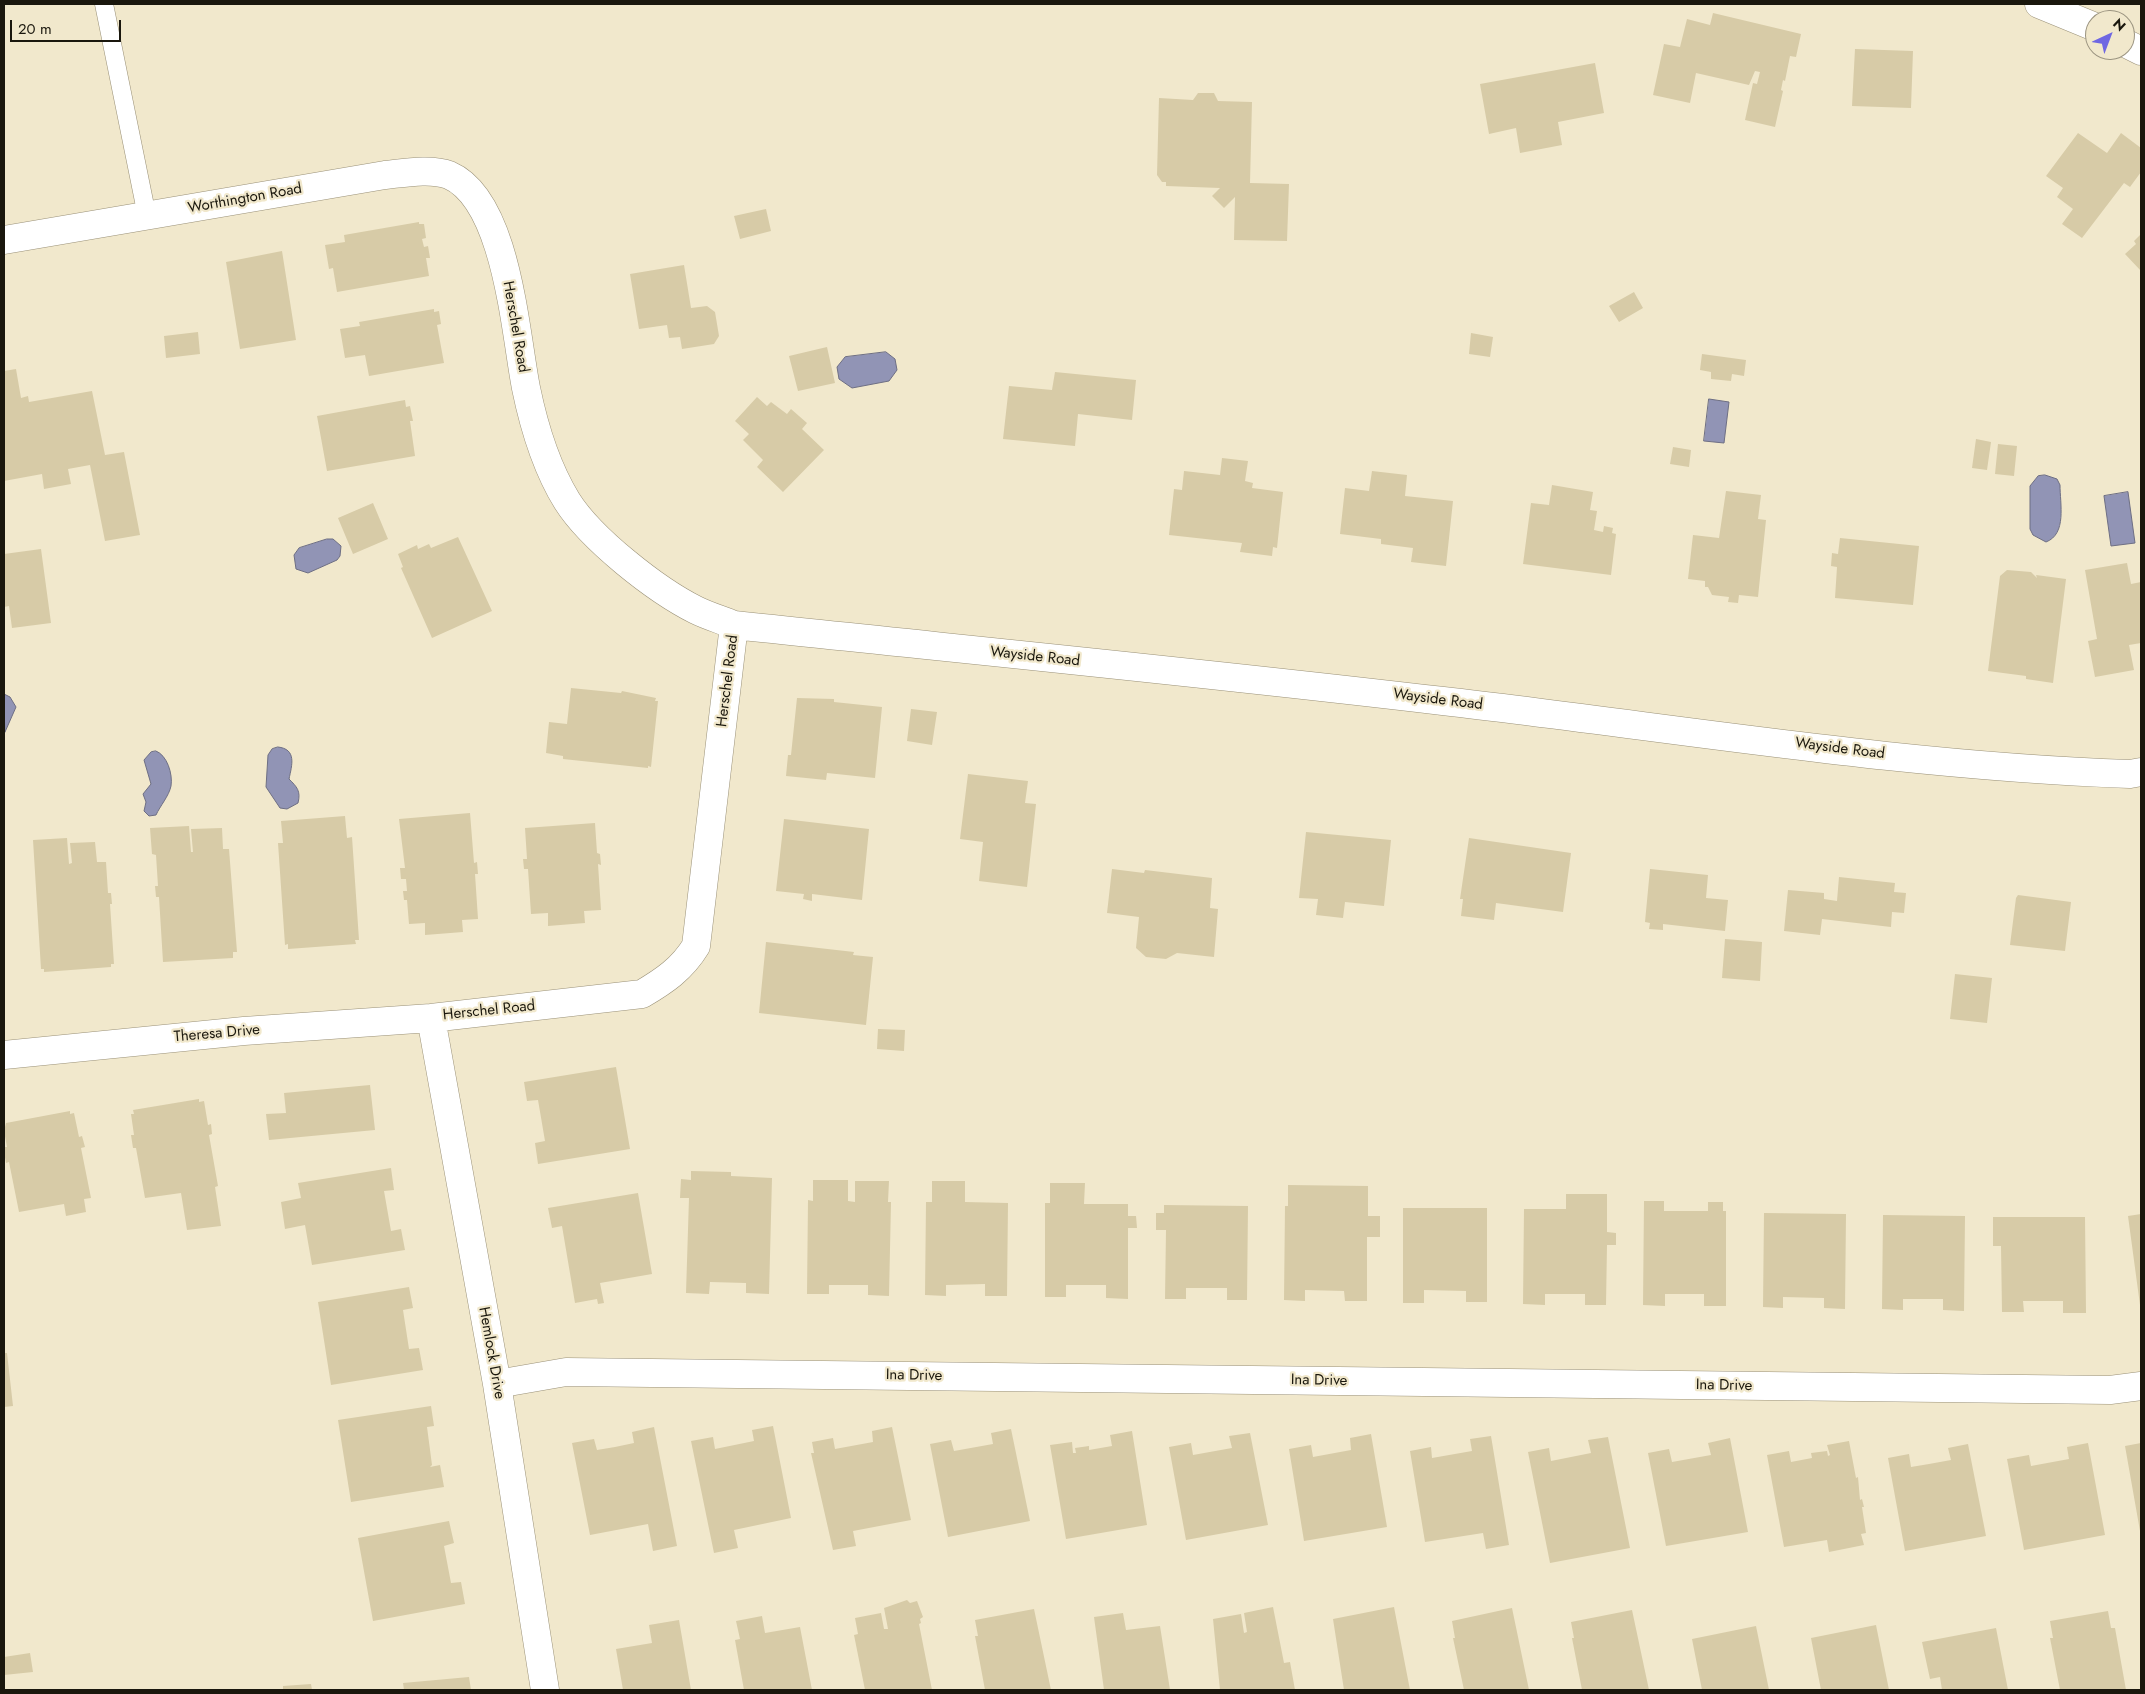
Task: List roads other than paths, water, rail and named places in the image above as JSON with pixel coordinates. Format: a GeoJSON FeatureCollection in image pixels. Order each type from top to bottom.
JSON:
{"type":"FeatureCollection","features":[{"type":"Feature","properties":{"kind":"street"},"geometry":{"type":"LineString","coordinates":[[2039,4],[2085,23]]}},
{"type":"Feature","properties":{"kind":"street","name":"Worthington Road"},"geometry":{"type":"LineString","coordinates":[[4,240],[385,175],[415,172],[447,174],[461,182],[477,200]]}},
{"type":"Feature","properties":{"kind":"street","name":"Herschel Road"},"geometry":{"type":"LineString","coordinates":[[431,1018],[642,994],[674,974],[686,962],[696,946],[734,625],[695,610],[644,576],[602,542],[568,502],[544,455],[527,390],[505,270],[496,237],[482,206],[477,200]]}},
{"type":"Feature","properties":{"kind":"street","name":"Wayside Road"},"geometry":{"type":"LineString","coordinates":[[734,625],[1442,700],[1861,752],[2055,771],[2130,774],[2141,772]]}},
{"type":"Feature","properties":{"kind":"street","name":"Theresa Drive"},"geometry":{"type":"LineString","coordinates":[[4,1055],[244,1031],[431,1018]]}},
{"type":"Feature","properties":{"kind":"street","name":"Hemlock Drive"},"geometry":{"type":"LineString","coordinates":[[431,1018],[497,1384],[545,1690]]}},
{"type":"Feature","properties":{"kind":"street","name":"Ina Drive"},"geometry":{"type":"LineString","coordinates":[[497,1384],[566,1372],[2110,1390],[2141,1386]]}},
{"type":"Feature","properties":{"kind":"lane"},"geometry":{"type":"LineString","coordinates":[[104,4],[147,216]]}},
{"type":"Feature","properties":{"kind":"water"},"geometry":{"type":"Polygon","coordinates":[[[886,352],[895,359],[897,370],[889,381],[852,388],[839,379],[837,367],[845,357],[886,352]]]}},
{"type":"Feature","properties":{"kind":"water"},"geometry":{"type":"Polygon","coordinates":[[[1709,399],[1729,402],[1724,443],[1704,441],[1709,399]]]}},
{"type":"Feature","properties":{"kind":"water"},"geometry":{"type":"Polygon","coordinates":[[[2045,475],[2057,479],[2060,485],[2061,509],[2060,525],[2057,532],[2053,538],[2046,542],[2033,535],[2030,529],[2030,486],[2038,476],[2045,475]]]}},
{"type":"Feature","properties":{"kind":"water"},"geometry":{"type":"Polygon","coordinates":[[[2128,492],[2135,543],[2111,546],[2104,496],[2128,492]]]}},
{"type":"Feature","properties":{"kind":"water"},"geometry":{"type":"Polygon","coordinates":[[[327,539],[333,539],[341,546],[340,556],[337,560],[308,573],[296,569],[294,555],[299,548],[327,539]]]}},
{"type":"Feature","properties":{"kind":"water"},"geometry":{"type":"Polygon","coordinates":[[[4,694],[10,697],[16,707],[5,732],[4,694]]]}},
{"type":"Feature","properties":{"kind":"water"},"geometry":{"type":"Polygon","coordinates":[[[284,748],[291,754],[292,763],[289,779],[299,792],[298,803],[287,809],[280,808],[266,787],[268,755],[272,749],[284,748]]]}},
{"type":"Feature","properties":{"kind":"water"},"geometry":{"type":"Polygon","coordinates":[[[156,751],[166,761],[171,776],[171,786],[156,815],[149,816],[144,811],[146,802],[143,794],[151,784],[144,760],[151,752],[156,751]]]}}]}
